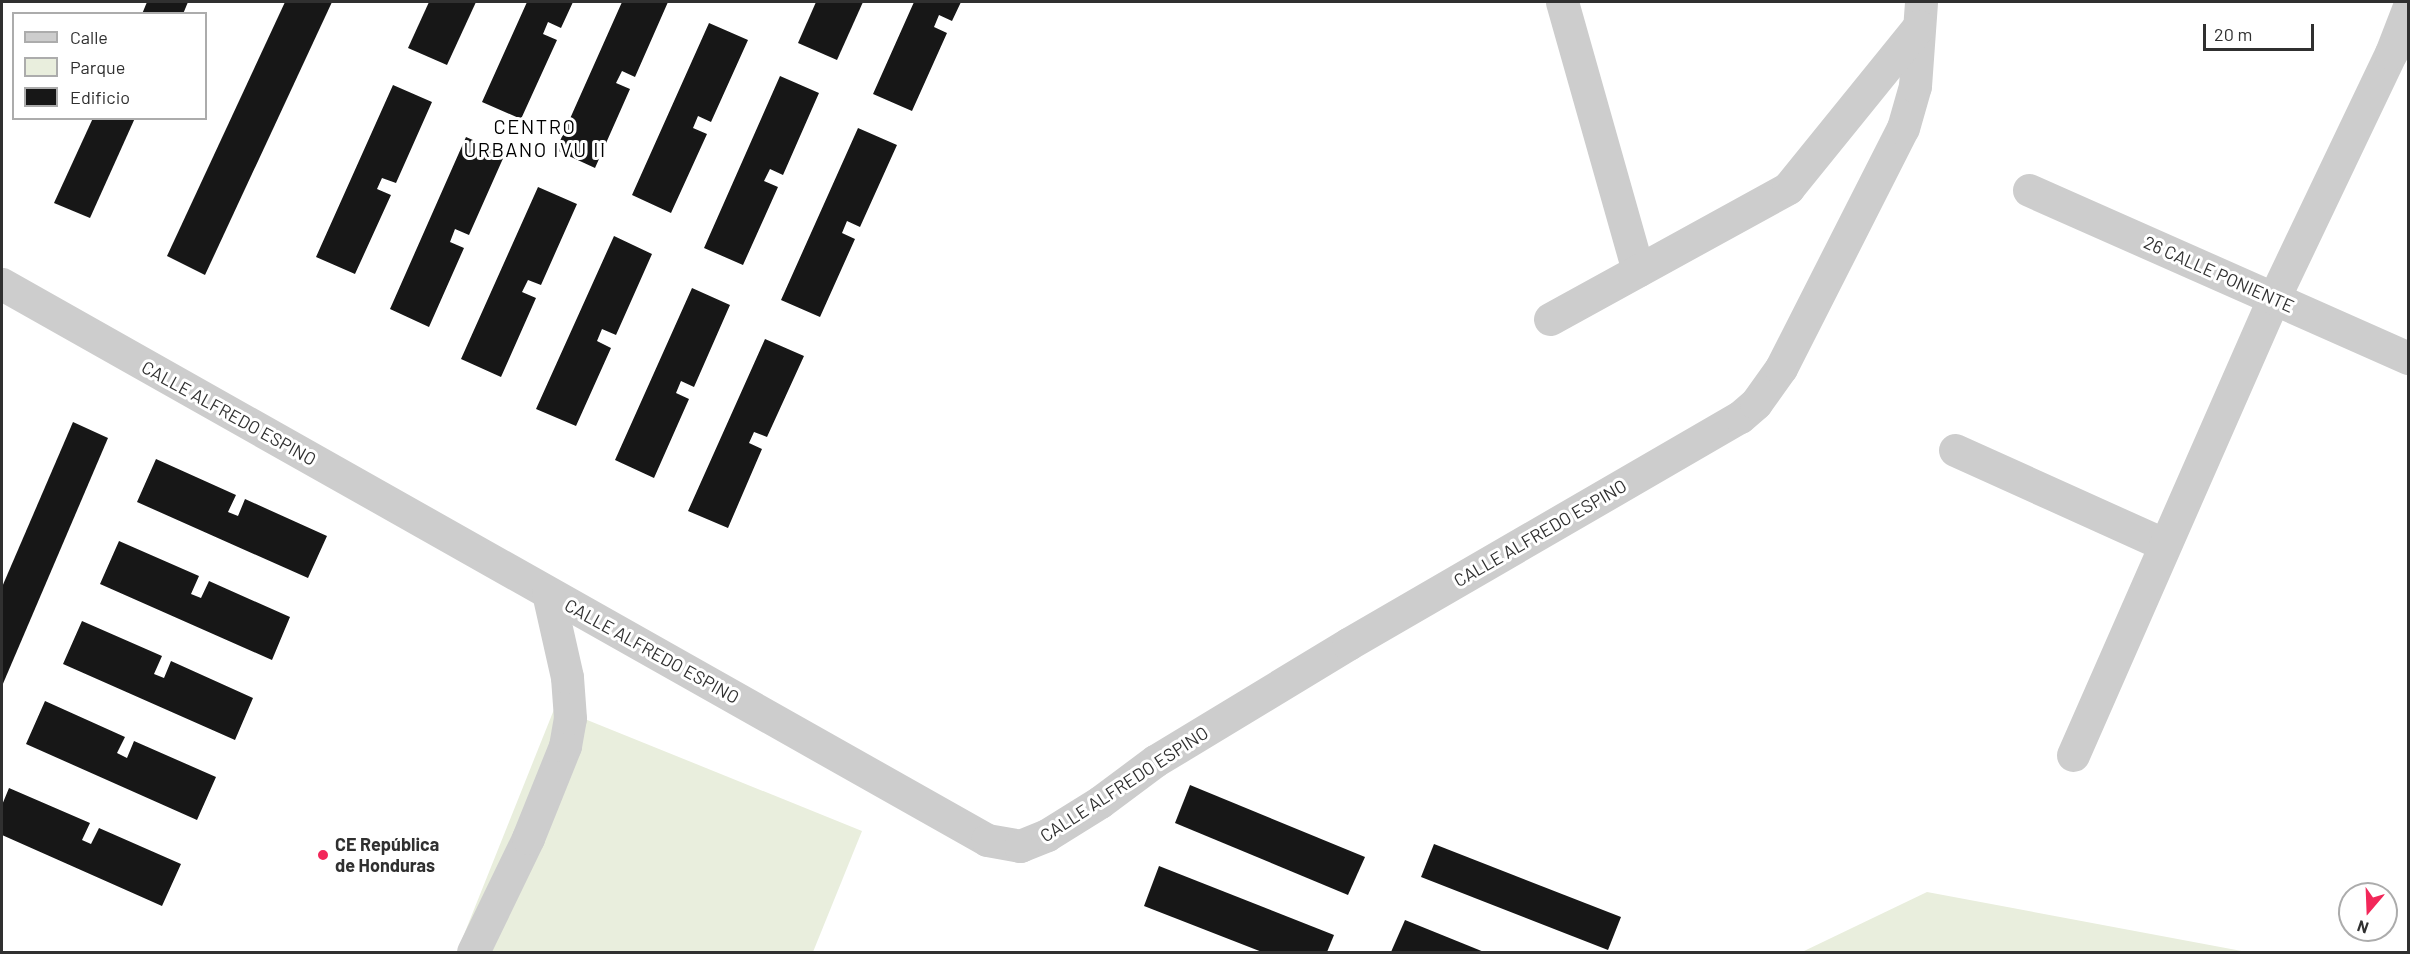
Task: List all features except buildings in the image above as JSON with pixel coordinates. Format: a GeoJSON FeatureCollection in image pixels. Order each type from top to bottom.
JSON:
{"type":"FeatureCollection","features":[{"type":"Feature","properties":{"kind":"street"},"geometry":{"type":"LineString","coordinates":[[1562,2],[1638,270]]}},
{"type":"Feature","properties":{"kind":"street"},"geometry":{"type":"LineString","coordinates":[[2073,755],[2274,298],[2400,57],[2409,9]]}},
{"type":"Feature","properties":{"kind":"street"},"geometry":{"type":"LineString","coordinates":[[1550,319],[1788,188],[1920,14]]}},
{"type":"Feature","properties":{"kind":"street","name":"CALLE ALFREDO ESPINO"},"geometry":{"type":"LineString","coordinates":[[2,284],[987,840],[1020,846],[1039,840],[1185,743],[1358,638],[1733,421],[1756,402],[1781,368],[1903,128],[1915,86],[1920,14]]}},
{"type":"Feature","properties":{"kind":"street","name":"26 CALLE PONIENTE"},"geometry":{"type":"LineString","coordinates":[[2029,190],[2409,358]]}},
{"type":"Feature","properties":{"kind":"street"},"geometry":{"type":"LineString","coordinates":[[1955,450],[2165,545]]}},
{"type":"Feature","properties":{"kind":"street"},"geometry":{"type":"LineString","coordinates":[[473,952],[528,838],[565,746],[570,718],[567,677],[548,593]]}},
{"type":"Feature","properties":{"kind":"green space"},"geometry":{"type":"Polygon","coordinates":[[[555,707],[862,831],[813,952],[457,952],[555,707]]]}},
{"type":"Feature","properties":{"kind":"green space"},"geometry":{"type":"Polygon","coordinates":[[[1927,892],[2247,952],[1802,952],[1927,892]]]}},
{"type":"Feature","properties":{"kind":"place","name":"CE República de Honduras"},"geometry":{"type":"Point","coordinates":[323,855]}},
{"type":"Feature","properties":{"kind":"district","name":"CENTRO URBANO IVU II"},"geometry":{"type":"Point","coordinates":[535,138]}}]}
